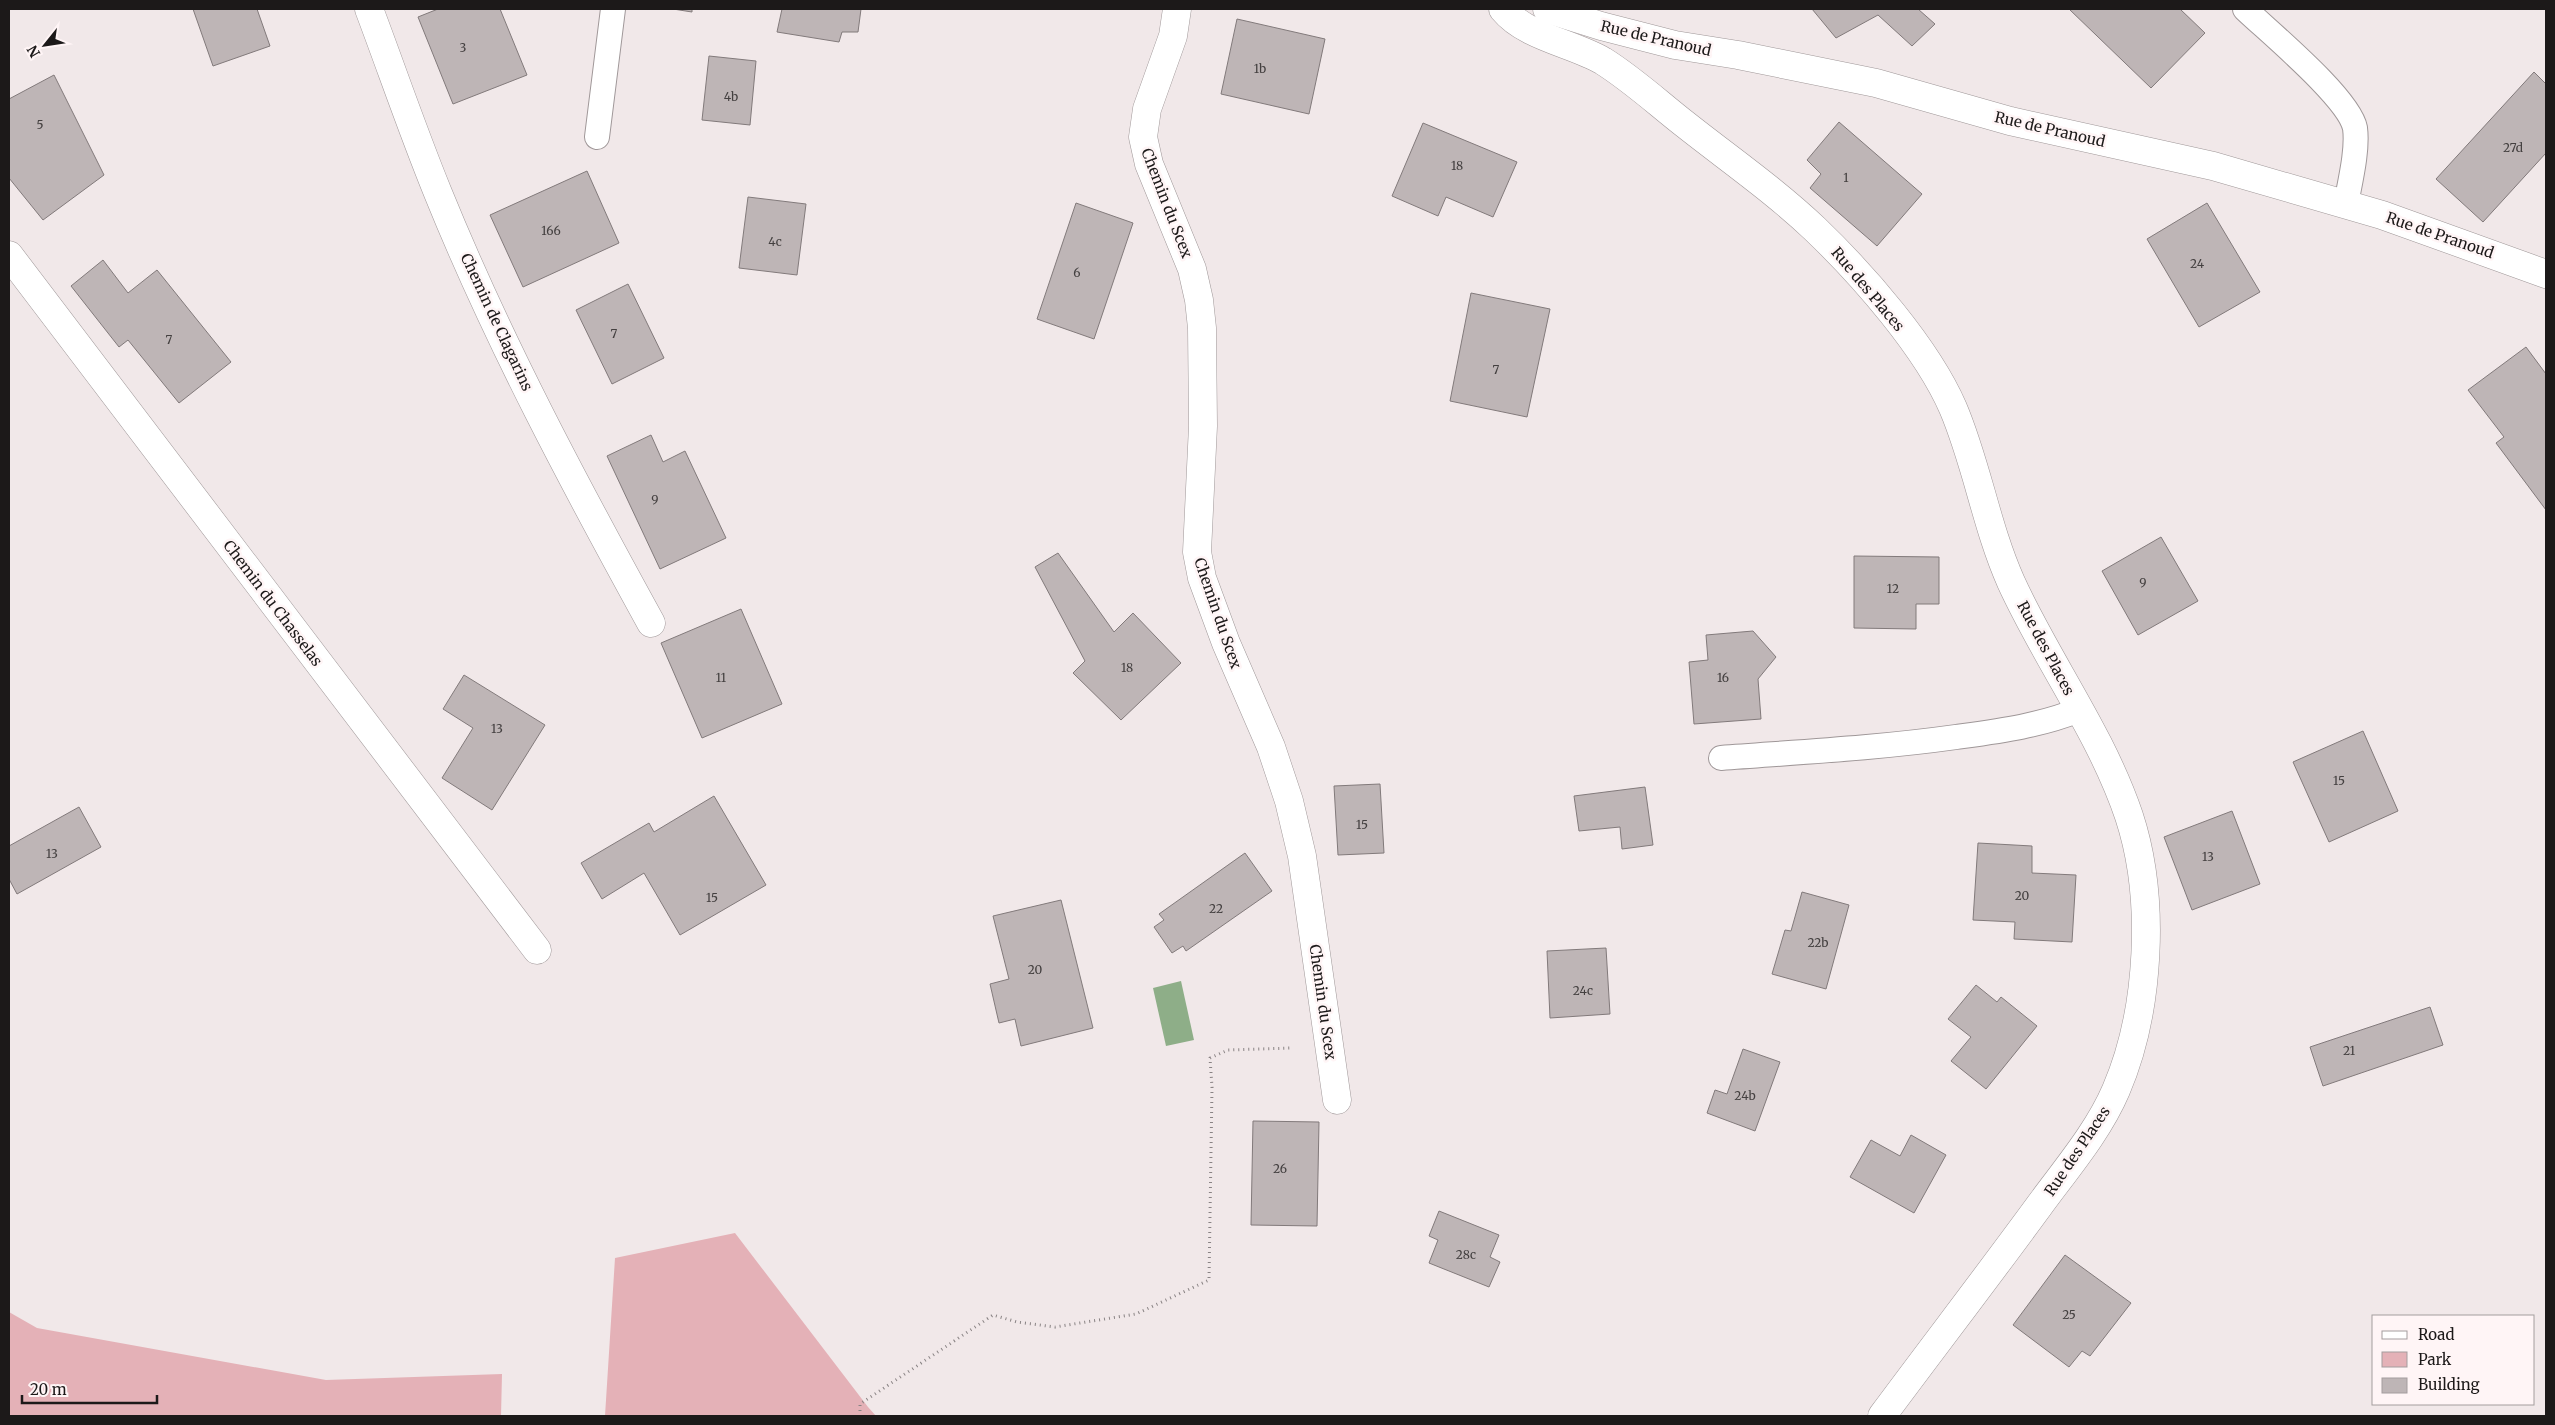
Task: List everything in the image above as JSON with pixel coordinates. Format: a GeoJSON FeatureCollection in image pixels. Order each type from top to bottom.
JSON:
{"type":"FeatureCollection","features":[{"type":"Feature","properties":{"kind":"street","name":"Chemin de Clagarins"},"geometry":{"type":"LineString","coordinates":[[368,9],[438,193],[503,336],[591,514],[651,623]]}},
{"type":"Feature","properties":{"kind":"street","name":"Chemin du Scex"},"geometry":{"type":"LineString","coordinates":[[1177,9],[1173,36],[1147,109],[1143,137],[1149,164],[1192,269],[1199,300],[1202,328],[1203,426],[1197,552],[1202,578],[1226,643],[1273,754],[1290,800],[1302,856],[1336,1100]]}},
{"type":"Feature","properties":{"kind":"street","name":"Rue des Places"},"geometry":{"type":"LineString","coordinates":[[1503,9],[1506,14],[1531,30],[1606,63],[1778,197],[1817,231],[1860,275],[1913,342],[1942,385],[1967,444],[1992,531],[2009,577],[2104,756],[2129,816],[2140,861],[2146,918],[2140,996],[2132,1040],[2116,1091],[2100,1119],[2018,1235],[1882,1416]]}},
{"type":"Feature","properties":{"kind":"street","name":"Rue de Pranoud"},"geometry":{"type":"LineString","coordinates":[[1547,9],[1601,26],[1675,45],[1738,55],[1890,86],[2010,121],[2213,166],[2346,204],[2464,242],[2546,274]]}},
{"type":"Feature","properties":{"kind":"street","name":"Chemin du Chasselas"},"geometry":{"type":"LineString","coordinates":[[9,256],[537,950]]}},
{"type":"Feature","properties":{"kind":"lane"},"geometry":{"type":"LineString","coordinates":[[597,137],[613,9]]}},
{"type":"Feature","properties":{"kind":"lane"},"geometry":{"type":"LineString","coordinates":[[2245,9],[2332,92],[2350,114],[2355,129],[2352,172],[2346,204]]}},
{"type":"Feature","properties":{"kind":"lane"},"geometry":{"type":"LineString","coordinates":[[1721,758],[1889,746],[2023,727],[2055,719],[2079,710]]}},
{"type":"Feature","properties":{"kind":"path"},"geometry":{"type":"LineString","coordinates":[[860,1416],[860,1404],[993,1315],[1018,1322],[1055,1327],[1136,1314],[1209,1280],[1212,1087],[1210,1058],[1228,1050],[1285,1050],[1329,1042]]}},
{"type":"Feature","properties":{"kind":"green space"},"geometry":{"type":"Polygon","coordinates":[[[735,1233],[876,1416],[605,1416],[615,1258],[735,1233]]]}},
{"type":"Feature","properties":{"kind":"green space"},"geometry":{"type":"Polygon","coordinates":[[[9,1312],[37,1328],[326,1380],[502,1374],[501,1416],[9,1416],[9,1312]]]}},
{"type":"Feature","properties":{"kind":"shaded area"},"geometry":{"type":"Polygon","coordinates":[[[1181,981],[1194,1040],[1166,1046],[1153,988],[1181,981]]]}},
{"type":"Feature","properties":{"kind":"building"},"geometry":{"type":"Polygon","coordinates":[[[193,9],[257,9],[270,46],[213,66],[193,9]]]}},
{"type":"Feature","properties":{"kind":"building"},"geometry":{"type":"Polygon","coordinates":[[[438,9],[500,9],[527,75],[453,104],[418,17],[438,9]]]}},
{"type":"Feature","properties":{"kind":"building"},"geometry":{"type":"Polygon","coordinates":[[[673,9],[692,9],[692,12],[673,9]]]}},
{"type":"Feature","properties":{"kind":"building"},"geometry":{"type":"Polygon","coordinates":[[[782,9],[861,9],[858,32],[842,32],[839,42],[777,32],[782,9]]]}},
{"type":"Feature","properties":{"kind":"building"},"geometry":{"type":"Polygon","coordinates":[[[1812,9],[1918,9],[1935,24],[1912,46],[1878,15],[1836,38],[1812,9]]]}},
{"type":"Feature","properties":{"kind":"building"},"geometry":{"type":"Polygon","coordinates":[[[2069,9],[2180,9],[2205,33],[2151,88],[2069,9]]]}},
{"type":"Feature","properties":{"kind":"building"},"geometry":{"type":"Polygon","coordinates":[[[1237,19],[1325,39],[1309,114],[1221,94],[1237,19]]]}},
{"type":"Feature","properties":{"kind":"building"},"geometry":{"type":"Polygon","coordinates":[[[709,56],[756,61],[750,125],[702,120],[709,56]]]}},
{"type":"Feature","properties":{"kind":"building"},"geometry":{"type":"Polygon","coordinates":[[[2534,72],[2546,84],[2546,153],[2483,222],[2436,179],[2534,72]]]}},
{"type":"Feature","properties":{"kind":"building"},"geometry":{"type":"Polygon","coordinates":[[[54,75],[104,175],[43,220],[9,178],[9,99],[54,75]]]}},
{"type":"Feature","properties":{"kind":"building"},"geometry":{"type":"Polygon","coordinates":[[[1839,122],[1922,194],[1877,246],[1810,188],[1821,174],[1807,160],[1839,122]]]}},
{"type":"Feature","properties":{"kind":"building"},"geometry":{"type":"Polygon","coordinates":[[[1423,123],[1517,162],[1493,217],[1446,197],[1438,216],[1392,196],[1423,123]]]}},
{"type":"Feature","properties":{"kind":"building"},"geometry":{"type":"Polygon","coordinates":[[[587,171],[619,243],[523,287],[490,215],[587,171]]]}},
{"type":"Feature","properties":{"kind":"building"},"geometry":{"type":"Polygon","coordinates":[[[748,197],[806,204],[797,275],[739,268],[748,197]]]}},
{"type":"Feature","properties":{"kind":"building"},"geometry":{"type":"Polygon","coordinates":[[[1076,203],[1133,223],[1094,339],[1037,319],[1076,203]]]}},
{"type":"Feature","properties":{"kind":"building"},"geometry":{"type":"Polygon","coordinates":[[[2207,203],[2260,292],[2199,327],[2147,239],[2207,203]]]}},
{"type":"Feature","properties":{"kind":"building"},"geometry":{"type":"Polygon","coordinates":[[[103,260],[128,293],[157,270],[231,362],[179,403],[128,340],[119,347],[71,286],[103,260]]]}},
{"type":"Feature","properties":{"kind":"building"},"geometry":{"type":"Polygon","coordinates":[[[628,284],[664,358],[612,384],[576,310],[628,284]]]}},
{"type":"Feature","properties":{"kind":"building"},"geometry":{"type":"Polygon","coordinates":[[[1471,293],[1550,309],[1527,417],[1450,401],[1471,293]]]}},
{"type":"Feature","properties":{"kind":"building"},"geometry":{"type":"Polygon","coordinates":[[[2526,347],[2546,374],[2546,510],[2496,443],[2504,437],[2468,390],[2526,347]]]}},
{"type":"Feature","properties":{"kind":"building"},"geometry":{"type":"Polygon","coordinates":[[[651,435],[663,462],[685,451],[726,538],[660,569],[607,456],[651,435]]]}},
{"type":"Feature","properties":{"kind":"building"},"geometry":{"type":"Polygon","coordinates":[[[2161,537],[2198,601],[2138,635],[2102,571],[2161,537]]]}},
{"type":"Feature","properties":{"kind":"building"},"geometry":{"type":"Polygon","coordinates":[[[1058,553],[1114,632],[1133,613],[1181,663],[1121,720],[1073,673],[1085,661],[1035,567],[1058,553]]]}},
{"type":"Feature","properties":{"kind":"building"},"geometry":{"type":"Polygon","coordinates":[[[1854,556],[1939,557],[1939,604],[1916,604],[1916,629],[1854,628],[1854,556]]]}},
{"type":"Feature","properties":{"kind":"building"},"geometry":{"type":"Polygon","coordinates":[[[741,609],[782,704],[702,738],[661,643],[741,609]]]}},
{"type":"Feature","properties":{"kind":"building"},"geometry":{"type":"Polygon","coordinates":[[[1753,631],[1776,657],[1758,679],[1761,719],[1694,724],[1689,662],[1708,660],[1706,635],[1753,631]]]}},
{"type":"Feature","properties":{"kind":"building"},"geometry":{"type":"Polygon","coordinates":[[[464,675],[545,725],[492,810],[442,778],[473,728],[443,709],[464,675]]]}},
{"type":"Feature","properties":{"kind":"building"},"geometry":{"type":"Polygon","coordinates":[[[2363,731],[2398,811],[2329,842],[2293,762],[2363,731]]]}},
{"type":"Feature","properties":{"kind":"building"},"geometry":{"type":"Polygon","coordinates":[[[1380,784],[1384,853],[1338,855],[1334,786],[1380,784]]]}},
{"type":"Feature","properties":{"kind":"building"},"geometry":{"type":"Polygon","coordinates":[[[1645,787],[1653,845],[1622,849],[1620,827],[1579,831],[1574,796],[1645,787]]]}},
{"type":"Feature","properties":{"kind":"building"},"geometry":{"type":"Polygon","coordinates":[[[714,796],[766,885],[680,935],[644,873],[602,899],[581,863],[649,823],[654,832],[714,796]]]}},
{"type":"Feature","properties":{"kind":"building"},"geometry":{"type":"Polygon","coordinates":[[[79,807],[101,847],[17,894],[9,879],[9,846],[79,807]]]}},
{"type":"Feature","properties":{"kind":"building"},"geometry":{"type":"Polygon","coordinates":[[[2232,811],[2260,884],[2192,910],[2164,837],[2232,811]]]}},
{"type":"Feature","properties":{"kind":"building"},"geometry":{"type":"Polygon","coordinates":[[[1978,843],[2032,846],[2032,873],[2076,875],[2072,942],[2014,939],[2015,922],[1973,920],[1978,843]]]}},
{"type":"Feature","properties":{"kind":"building"},"geometry":{"type":"Polygon","coordinates":[[[1245,853],[1272,891],[1186,951],[1183,946],[1172,953],[1154,927],[1164,920],[1159,914],[1245,853]]]}},
{"type":"Feature","properties":{"kind":"building"},"geometry":{"type":"Polygon","coordinates":[[[1802,892],[1849,905],[1826,989],[1772,974],[1785,930],[1791,931],[1802,892]]]}},
{"type":"Feature","properties":{"kind":"building"},"geometry":{"type":"Polygon","coordinates":[[[1061,900],[1093,1028],[1021,1046],[1015,1019],[999,1023],[990,984],[1009,979],[993,916],[1061,900]]]}},
{"type":"Feature","properties":{"kind":"building"},"geometry":{"type":"Polygon","coordinates":[[[1606,948],[1610,1014],[1550,1018],[1547,951],[1606,948]]]}},
{"type":"Feature","properties":{"kind":"building"},"geometry":{"type":"Polygon","coordinates":[[[1976,985],[1997,1002],[2001,997],[2037,1026],[1986,1089],[1951,1061],[1971,1037],[1948,1019],[1976,985]]]}},
{"type":"Feature","properties":{"kind":"building"},"geometry":{"type":"Polygon","coordinates":[[[2430,1007],[2443,1045],[2323,1086],[2310,1047],[2430,1007]]]}},
{"type":"Feature","properties":{"kind":"building"},"geometry":{"type":"Polygon","coordinates":[[[1743,1049],[1780,1062],[1755,1131],[1707,1113],[1715,1090],[1727,1094],[1743,1049]]]}},
{"type":"Feature","properties":{"kind":"building"},"geometry":{"type":"Polygon","coordinates":[[[1253,1121],[1319,1122],[1317,1226],[1251,1225],[1253,1121]]]}},
{"type":"Feature","properties":{"kind":"building"},"geometry":{"type":"Polygon","coordinates":[[[1911,1135],[1946,1155],[1914,1213],[1850,1177],[1871,1140],[1900,1156],[1911,1135]]]}},
{"type":"Feature","properties":{"kind":"building"},"geometry":{"type":"Polygon","coordinates":[[[1439,1211],[1499,1235],[1490,1257],[1500,1262],[1489,1287],[1429,1263],[1438,1240],[1429,1236],[1439,1211]]]}},
{"type":"Feature","properties":{"kind":"building"},"geometry":{"type":"Polygon","coordinates":[[[2065,1255],[2131,1303],[2090,1356],[2082,1351],[2069,1367],[2013,1325],[2065,1255]]]}}]}
